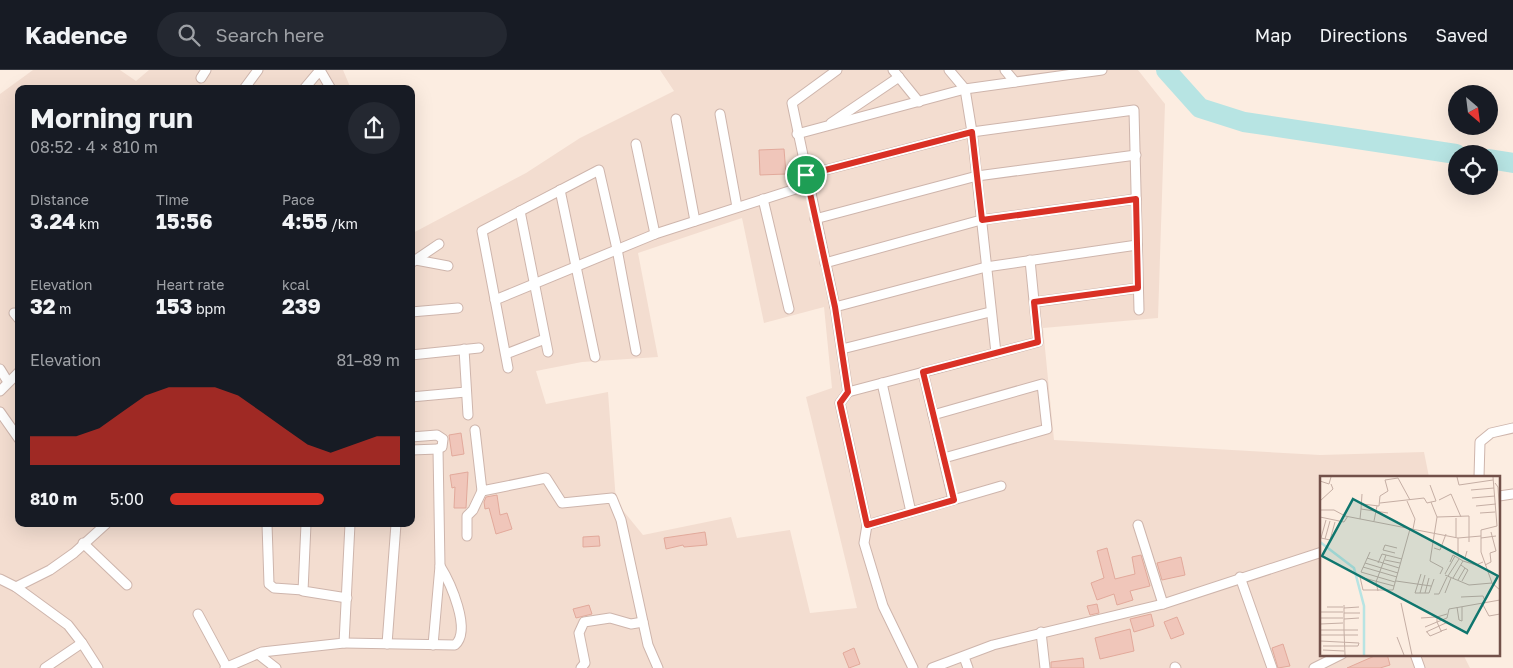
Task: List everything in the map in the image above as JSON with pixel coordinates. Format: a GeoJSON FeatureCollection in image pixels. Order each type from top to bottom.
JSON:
{"type":"FeatureCollection","features":[{"type":"Feature","properties":{"kind":"street"},"geometry":{"type":"LineString","coordinates":[[247,85],[258,70]]}},
{"type":"Feature","properties":{"kind":"street"},"geometry":{"type":"LineString","coordinates":[[307,85],[320,70],[329,85]]}},
{"type":"Feature","properties":{"kind":"street"},"geometry":{"type":"LineString","coordinates":[[837,70],[792,104],[835,307],[848,392]]}},
{"type":"Feature","properties":{"kind":"street"},"geometry":{"type":"LineString","coordinates":[[949,70],[965,89],[972,132],[990,312],[996,353]]}},
{"type":"Feature","properties":{"kind":"street"},"geometry":{"type":"LineString","coordinates":[[1006,70],[1015,82]]}},
{"type":"Feature","properties":{"kind":"street"},"geometry":{"type":"LineString","coordinates":[[797,134],[965,89],[1064,73],[1102,70]]}},
{"type":"Feature","properties":{"kind":"street"},"geometry":{"type":"LineString","coordinates":[[825,127],[896,74],[919,102]]}},
{"type":"Feature","properties":{"kind":"street"},"geometry":{"type":"LineString","coordinates":[[495,300],[655,234],[763,199],[807,180],[972,132],[1134,110],[1139,310]]}},
{"type":"Feature","properties":{"kind":"street"},"geometry":{"type":"LineString","coordinates":[[720,114],[737,207]]}},
{"type":"Feature","properties":{"kind":"street"},"geometry":{"type":"LineString","coordinates":[[676,119],[695,221]]}},
{"type":"Feature","properties":{"kind":"street"},"geometry":{"type":"LineString","coordinates":[[636,144],[655,234]]}},
{"type":"Feature","properties":{"kind":"street"},"geometry":{"type":"LineString","coordinates":[[815,219],[977,176],[1136,155]]}},
{"type":"Feature","properties":{"kind":"street"},"geometry":{"type":"LineString","coordinates":[[508,368],[482,231],[599,170],[618,250],[636,351]]}},
{"type":"Feature","properties":{"kind":"street"},"geometry":{"type":"LineString","coordinates":[[560,190],[595,357]]}},
{"type":"Feature","properties":{"kind":"street"},"geometry":{"type":"LineString","coordinates":[[763,199],[789,309]]}},
{"type":"Feature","properties":{"kind":"street"},"geometry":{"type":"LineString","coordinates":[[825,263],[982,220],[1136,199]]}},
{"type":"Feature","properties":{"kind":"street"},"geometry":{"type":"LineString","coordinates":[[520,211],[548,352]]}},
{"type":"Feature","properties":{"kind":"street"},"geometry":{"type":"LineString","coordinates":[[415,260],[439,244]]}},
{"type":"Feature","properties":{"kind":"street"},"geometry":{"type":"LineString","coordinates":[[835,307],[986,267],[1137,245]]}},
{"type":"Feature","properties":{"kind":"street"},"geometry":{"type":"LineString","coordinates":[[913,668],[883,606],[864,542],[867,525],[840,403],[848,392],[1038,342],[1030,260]]}},
{"type":"Feature","properties":{"kind":"street"},"geometry":{"type":"LineString","coordinates":[[415,261],[448,266]]}},
{"type":"Feature","properties":{"kind":"street"},"geometry":{"type":"LineString","coordinates":[[1034,302],[1138,288]]}},
{"type":"Feature","properties":{"kind":"street"},"geometry":{"type":"LineString","coordinates":[[415,312],[458,308]]}},
{"type":"Feature","properties":{"kind":"street"},"geometry":{"type":"LineString","coordinates":[[842,349],[990,312]]}},
{"type":"Feature","properties":{"kind":"street"},"geometry":{"type":"LineString","coordinates":[[506,354],[546,339]]}},
{"type":"Feature","properties":{"kind":"street"},"geometry":{"type":"LineString","coordinates":[[415,355],[480,348]]}},
{"type":"Feature","properties":{"kind":"street"},"geometry":{"type":"LineString","coordinates":[[464,349],[468,415]]}},
{"type":"Feature","properties":{"kind":"street"},"geometry":{"type":"LineString","coordinates":[[0,369],[8,382]]}},
{"type":"Feature","properties":{"kind":"street"},"geometry":{"type":"LineString","coordinates":[[923,372],[954,500]]}},
{"type":"Feature","properties":{"kind":"street"},"geometry":{"type":"LineString","coordinates":[[0,391],[15,376]]}},
{"type":"Feature","properties":{"kind":"street"},"geometry":{"type":"LineString","coordinates":[[882,383],[911,512]]}},
{"type":"Feature","properties":{"kind":"street"},"geometry":{"type":"LineString","coordinates":[[934,415],[1042,384],[1047,429],[944,458]]}},
{"type":"Feature","properties":{"kind":"street"},"geometry":{"type":"LineString","coordinates":[[415,397],[466,392]]}},
{"type":"Feature","properties":{"kind":"street"},"geometry":{"type":"LineString","coordinates":[[0,412],[15,433]]}},
{"type":"Feature","properties":{"kind":"street"},"geometry":{"type":"LineString","coordinates":[[1479,476],[1480,442],[1484,437],[1513,428]]}},
{"type":"Feature","properties":{"kind":"street"},"geometry":{"type":"LineString","coordinates":[[467,536],[467,516],[474,509],[482,491],[475,430]]}},
{"type":"Feature","properties":{"kind":"street"},"geometry":{"type":"LineString","coordinates":[[415,437],[437,435],[443,439],[442,447],[438,449],[415,450]]}},
{"type":"Feature","properties":{"kind":"street"},"geometry":{"type":"LineString","coordinates":[[433,645],[440,566],[438,449]]}},
{"type":"Feature","properties":{"kind":"street"},"geometry":{"type":"LineString","coordinates":[[482,491],[546,478],[562,503],[612,498],[622,520],[648,645],[658,668]]}},
{"type":"Feature","properties":{"kind":"street"},"geometry":{"type":"LineString","coordinates":[[867,525],[1001,486]]}},
{"type":"Feature","properties":{"kind":"street"},"geometry":{"type":"LineString","coordinates":[[1500,496],[1513,494]]}},
{"type":"Feature","properties":{"kind":"street"},"geometry":{"type":"LineString","coordinates":[[1138,525],[1163,604]]}},
{"type":"Feature","properties":{"kind":"street"},"geometry":{"type":"LineString","coordinates":[[16,587],[50,570],[74,553],[102,527]]}},
{"type":"Feature","properties":{"kind":"street"},"geometry":{"type":"LineString","coordinates":[[267,527],[269,584],[274,588],[303,590],[348,598]]}},
{"type":"Feature","properties":{"kind":"street"},"geometry":{"type":"LineString","coordinates":[[303,590],[306,527]]}},
{"type":"Feature","properties":{"kind":"street"},"geometry":{"type":"LineString","coordinates":[[344,643],[348,598],[350,527]]}},
{"type":"Feature","properties":{"kind":"street"},"geometry":{"type":"LineString","coordinates":[[387,644],[396,527]]}},
{"type":"Feature","properties":{"kind":"street"},"geometry":{"type":"LineString","coordinates":[[83,543],[127,586]]}},
{"type":"Feature","properties":{"kind":"street"},"geometry":{"type":"LineString","coordinates":[[932,668],[993,645],[1040,632],[1163,604],[1240,577],[1320,553]]}},
{"type":"Feature","properties":{"kind":"street"},"geometry":{"type":"LineString","coordinates":[[198,614],[226,667],[258,654],[344,643],[454,645],[460,640],[462,634],[452,589],[440,566]]}},
{"type":"Feature","properties":{"kind":"street"},"geometry":{"type":"LineString","coordinates":[[1240,577],[1272,668]]}},
{"type":"Feature","properties":{"kind":"street"},"geometry":{"type":"LineString","coordinates":[[0,579],[16,587],[68,625],[98,668]]}},
{"type":"Feature","properties":{"kind":"street"},"geometry":{"type":"LineString","coordinates":[[581,668],[584,663],[579,633],[584,622],[610,618],[631,624],[643,622]]}},
{"type":"Feature","properties":{"kind":"street"},"geometry":{"type":"LineString","coordinates":[[1040,632],[1045,668]]}},
{"type":"Feature","properties":{"kind":"street"},"geometry":{"type":"LineString","coordinates":[[45,668],[82,643]]}},
{"type":"Feature","properties":{"kind":"street"},"geometry":{"type":"LineString","coordinates":[[258,654],[276,668]]}},
{"type":"Feature","properties":{"kind":"street"},"geometry":{"type":"LineString","coordinates":[[1314,668],[1338,656]]}},
{"type":"Feature","properties":{"kind":"street"},"geometry":{"type":"LineString","coordinates":[[1415,656],[1419,668]]}},
{"type":"Feature","properties":{"kind":"street"},"geometry":{"type":"LineString","coordinates":[[964,657],[968,668]]}},
{"type":"Feature","properties":{"kind":"shaded area"},"geometry":{"type":"Polygon","coordinates":[[[33,70],[120,70],[136,81],[149,70],[343,70],[349,85],[15,85],[15,527],[415,527],[415,232],[526,173],[580,138],[674,91],[660,70],[1138,70],[1165,104],[1158,318],[1043,328],[1054,440],[1320,455],[1424,452],[1429,476],[1320,476],[1320,656],[1464,656],[1470,668],[0,668],[0,94],[33,70]],[[742,218],[638,253],[658,357],[582,362],[536,371],[546,404],[608,392],[616,502],[643,535],[731,517],[737,538],[790,530],[810,613],[857,608],[806,397],[832,388],[824,307],[764,323],[742,218]]]}},
{"type":"Feature","properties":{"kind":"building"},"geometry":{"type":"Polygon","coordinates":[[[784,149],[786,174],[760,175],[759,150],[784,149]]]}},
{"type":"Feature","properties":{"kind":"building"},"geometry":{"type":"Polygon","coordinates":[[[461,433],[464,454],[452,456],[449,435],[461,433]]]}},
{"type":"Feature","properties":{"kind":"building"},"geometry":{"type":"Polygon","coordinates":[[[468,472],[466,508],[454,508],[455,487],[452,488],[450,475],[468,472]]]}},
{"type":"Feature","properties":{"kind":"building"},"geometry":{"type":"Polygon","coordinates":[[[497,495],[500,515],[507,513],[512,529],[496,534],[489,508],[485,509],[484,502],[486,497],[497,495]]]}},
{"type":"Feature","properties":{"kind":"building"},"geometry":{"type":"Polygon","coordinates":[[[705,532],[707,545],[684,547],[683,545],[666,549],[664,538],[705,532]]]}},
{"type":"Feature","properties":{"kind":"building"},"geometry":{"type":"Polygon","coordinates":[[[599,536],[600,546],[583,547],[583,537],[599,536]]]}},
{"type":"Feature","properties":{"kind":"building"},"geometry":{"type":"Polygon","coordinates":[[[1107,548],[1115,579],[1135,574],[1132,557],[1141,555],[1150,586],[1130,591],[1133,600],[1117,605],[1114,594],[1097,600],[1091,583],[1104,578],[1097,551],[1107,548]]]}},
{"type":"Feature","properties":{"kind":"building"},"geometry":{"type":"Polygon","coordinates":[[[1181,557],[1185,575],[1162,580],[1157,563],[1181,557]]]}},
{"type":"Feature","properties":{"kind":"building"},"geometry":{"type":"Polygon","coordinates":[[[1097,604],[1099,613],[1090,615],[1087,606],[1097,604]]]}},
{"type":"Feature","properties":{"kind":"building"},"geometry":{"type":"Polygon","coordinates":[[[589,605],[592,614],[576,618],[573,609],[589,605]]]}},
{"type":"Feature","properties":{"kind":"building"},"geometry":{"type":"Polygon","coordinates":[[[1151,614],[1154,626],[1134,632],[1130,619],[1151,614]]]}},
{"type":"Feature","properties":{"kind":"building"},"geometry":{"type":"Polygon","coordinates":[[[1177,617],[1184,634],[1171,639],[1164,622],[1177,617]]]}},
{"type":"Feature","properties":{"kind":"building"},"geometry":{"type":"Polygon","coordinates":[[[1130,629],[1134,651],[1100,659],[1095,638],[1130,629]]]}},
{"type":"Feature","properties":{"kind":"building"},"geometry":{"type":"Polygon","coordinates":[[[1283,644],[1290,666],[1278,668],[1272,648],[1283,644]]]}},
{"type":"Feature","properties":{"kind":"building"},"geometry":{"type":"Polygon","coordinates":[[[854,648],[860,664],[849,668],[843,653],[854,648]]]}},
{"type":"Feature","properties":{"kind":"building"},"geometry":{"type":"Polygon","coordinates":[[[1374,656],[1388,656],[1390,665],[1380,668],[1347,668],[1374,656]]]}},
{"type":"Feature","properties":{"kind":"building"},"geometry":{"type":"Polygon","coordinates":[[[1083,658],[1084,668],[1051,668],[1051,662],[1083,658]]]}},
{"type":"Feature","properties":{"kind":"waterway"},"geometry":{"type":"LineString","coordinates":[[1166,70],[1200,108],[1244,122],[1448,153]]}},
{"type":"Feature","properties":{"kind":"waterway"},"geometry":{"type":"LineString","coordinates":[[1498,160],[1513,163]]}},
{"type":"Feature","properties":{"kind":"route"},"geometry":{"type":"LineString","coordinates":[[972,132],[982,220],[1136,199],[1138,288],[1034,302],[1038,342],[923,372],[954,500],[867,525],[840,403],[848,392],[835,307],[806,175],[972,132]]}}]}
